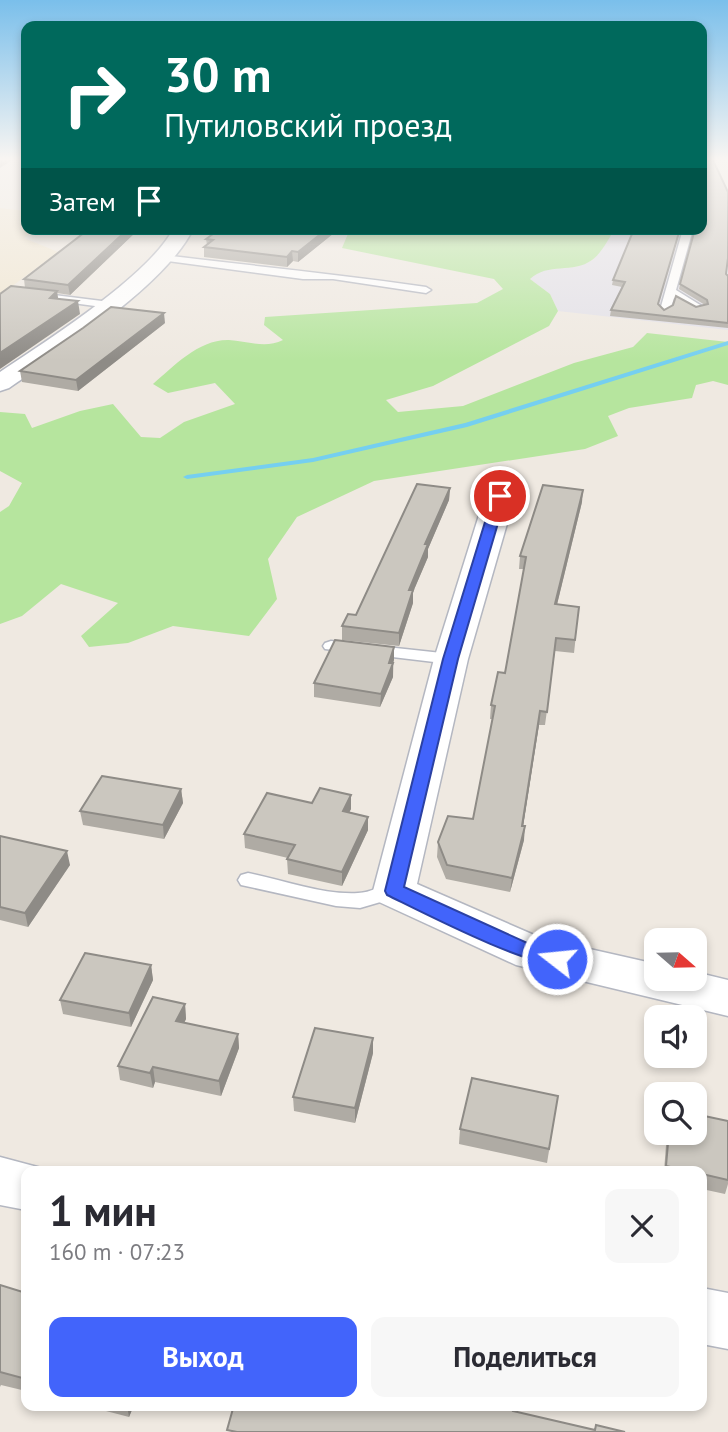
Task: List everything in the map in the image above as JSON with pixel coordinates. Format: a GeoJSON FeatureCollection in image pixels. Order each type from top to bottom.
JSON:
{"type":"FeatureCollection","features":[{"type":"Feature","properties":{"kind":"street"},"geometry":{"type":"LineString","coordinates":[[0,383],[110,305],[163,258],[183,235]]}},
{"type":"Feature","properties":{"kind":"street"},"geometry":{"type":"LineString","coordinates":[[500,496],[451,659],[394,891],[532,953],[728,998]]}},
{"type":"Feature","properties":{"kind":"street"},"geometry":{"type":"LineString","coordinates":[[0,1181],[21,1185]]}},
{"type":"Feature","properties":{"kind":"street"},"geometry":{"type":"LineString","coordinates":[[707,1317],[728,1321]]}},
{"type":"Feature","properties":{"kind":"lane"},"geometry":{"type":"LineString","coordinates":[[665,310],[686,235]]}},
{"type":"Feature","properties":{"kind":"lane"},"geometry":{"type":"LineString","coordinates":[[163,258],[303,276],[333,276],[426,290]]}},
{"type":"Feature","properties":{"kind":"lane"},"geometry":{"type":"LineString","coordinates":[[671,292],[700,308]]}},
{"type":"Feature","properties":{"kind":"lane"},"geometry":{"type":"LineString","coordinates":[[42,297],[110,305]]}},
{"type":"Feature","properties":{"kind":"lane"},"geometry":{"type":"LineString","coordinates":[[331,646],[451,659]]}},
{"type":"Feature","properties":{"kind":"lane"},"geometry":{"type":"LineString","coordinates":[[248,880],[336,899],[360,901],[394,891]]}},
{"type":"Feature","properties":{"kind":"shaded area"},"geometry":{"type":"Polygon","coordinates":[[[0,227],[21,227],[21,235],[28,235],[24,238],[58,252],[11,287],[0,303],[0,227]]]}},
{"type":"Feature","properties":{"kind":"shaded area"},"geometry":{"type":"Polygon","coordinates":[[[707,227],[728,227],[728,330],[558,311],[550,294],[530,279],[540,270],[576,267],[593,260],[611,235],[707,235],[707,227]]]}},
{"type":"Feature","properties":{"kind":"green space"},"geometry":{"type":"Polygon","coordinates":[[[347,235],[611,235],[602,250],[585,264],[545,271],[530,279],[550,294],[558,311],[549,326],[433,386],[386,400],[398,412],[463,406],[574,363],[633,347],[647,333],[728,342],[728,385],[713,381],[696,385],[692,398],[629,408],[608,416],[618,436],[585,449],[374,481],[297,517],[268,559],[277,599],[249,636],[173,626],[128,643],[89,647],[81,636],[118,603],[61,584],[22,616],[0,624],[0,512],[9,506],[22,483],[0,471],[0,412],[25,414],[32,428],[80,411],[113,404],[141,437],[160,438],[184,422],[235,404],[215,383],[168,393],[153,384],[178,362],[207,344],[229,340],[270,344],[283,340],[264,325],[265,317],[477,303],[503,289],[494,279],[342,248],[347,235]]]}},
{"type":"Feature","properties":{"kind":"building"},"geometry":{"type":"Polygon","coordinates":[[[707,227],[728,227],[728,323],[611,310],[625,282],[613,280],[632,235],[678,235],[658,304],[664,310],[673,305],[676,296],[696,307],[708,304],[707,300],[680,284],[693,235],[707,235],[707,227]]]}},
{"type":"Feature","properties":{"kind":"building"},"geometry":{"type":"Polygon","coordinates":[[[81,235],[122,235],[68,285],[24,279],[81,235]]]}},
{"type":"Feature","properties":{"kind":"building"},"geometry":{"type":"Polygon","coordinates":[[[212,235],[319,235],[298,252],[292,251],[287,257],[204,247],[213,240],[206,239],[212,235]]]}},
{"type":"Feature","properties":{"kind":"building"},"geometry":{"type":"Polygon","coordinates":[[[11,286],[57,291],[50,298],[78,301],[0,353],[0,294],[11,286]]]}},
{"type":"Feature","properties":{"kind":"building"},"geometry":{"type":"Polygon","coordinates":[[[111,307],[164,313],[76,380],[20,371],[83,328],[111,307]]]}},
{"type":"Feature","properties":{"kind":"building"},"geometry":{"type":"Polygon","coordinates":[[[417,484],[450,488],[425,544],[428,544],[409,590],[413,590],[399,633],[342,626],[348,614],[356,615],[417,484]]]}},
{"type":"Feature","properties":{"kind":"building"},"geometry":{"type":"Polygon","coordinates":[[[543,485],[583,490],[555,604],[579,607],[575,640],[556,638],[547,712],[540,711],[522,826],[525,826],[512,878],[447,865],[438,842],[448,816],[473,819],[495,706],[491,705],[498,672],[505,673],[526,557],[520,556],[543,485]]]}},
{"type":"Feature","properties":{"kind":"building"},"geometry":{"type":"Polygon","coordinates":[[[335,640],[394,647],[389,663],[393,663],[381,694],[314,683],[335,640]]]}},
{"type":"Feature","properties":{"kind":"building"},"geometry":{"type":"Polygon","coordinates":[[[102,776],[181,789],[163,825],[80,811],[102,776]]]}},
{"type":"Feature","properties":{"kind":"building"},"geometry":{"type":"Polygon","coordinates":[[[320,788],[351,795],[343,811],[368,817],[342,872],[287,859],[295,845],[244,834],[267,793],[312,803],[320,788]]]}},
{"type":"Feature","properties":{"kind":"building"},"geometry":{"type":"Polygon","coordinates":[[[0,836],[67,851],[25,913],[0,907],[0,836]]]}},
{"type":"Feature","properties":{"kind":"building"},"geometry":{"type":"Polygon","coordinates":[[[85,953],[151,965],[129,1013],[60,1000],[85,953]]]}},
{"type":"Feature","properties":{"kind":"building"},"geometry":{"type":"Polygon","coordinates":[[[153,997],[185,1004],[176,1021],[238,1034],[219,1081],[153,1067],[150,1073],[118,1066],[153,997]]]}},
{"type":"Feature","properties":{"kind":"building"},"geometry":{"type":"Polygon","coordinates":[[[315,1028],[373,1038],[355,1108],[293,1097],[315,1028]]]}},
{"type":"Feature","properties":{"kind":"building"},"geometry":{"type":"Polygon","coordinates":[[[472,1078],[558,1096],[549,1149],[460,1129],[472,1078]]]}},
{"type":"Feature","properties":{"kind":"building"},"geometry":{"type":"Polygon","coordinates":[[[707,1117],[728,1121],[728,1180],[707,1175],[707,1166],[666,1166],[668,1145],[707,1145],[707,1117]]]}},
{"type":"Feature","properties":{"kind":"building"},"geometry":{"type":"Polygon","coordinates":[[[0,1285],[21,1291],[21,1378],[0,1372],[0,1285]]]}},
{"type":"Feature","properties":{"kind":"building"},"geometry":{"type":"Polygon","coordinates":[[[232,1411],[513,1411],[595,1430],[596,1425],[625,1432],[237,1432],[227,1430],[232,1411]]]}},
{"type":"Feature","properties":{"kind":"waterway"},"geometry":{"type":"LineString","coordinates":[[187,477],[313,460],[467,425],[728,343]]}},
{"type":"Feature","properties":{"kind":"route"},"geometry":{"type":"LineString","coordinates":[[500,496],[451,659],[394,891],[532,953],[557,959]]}}]}
